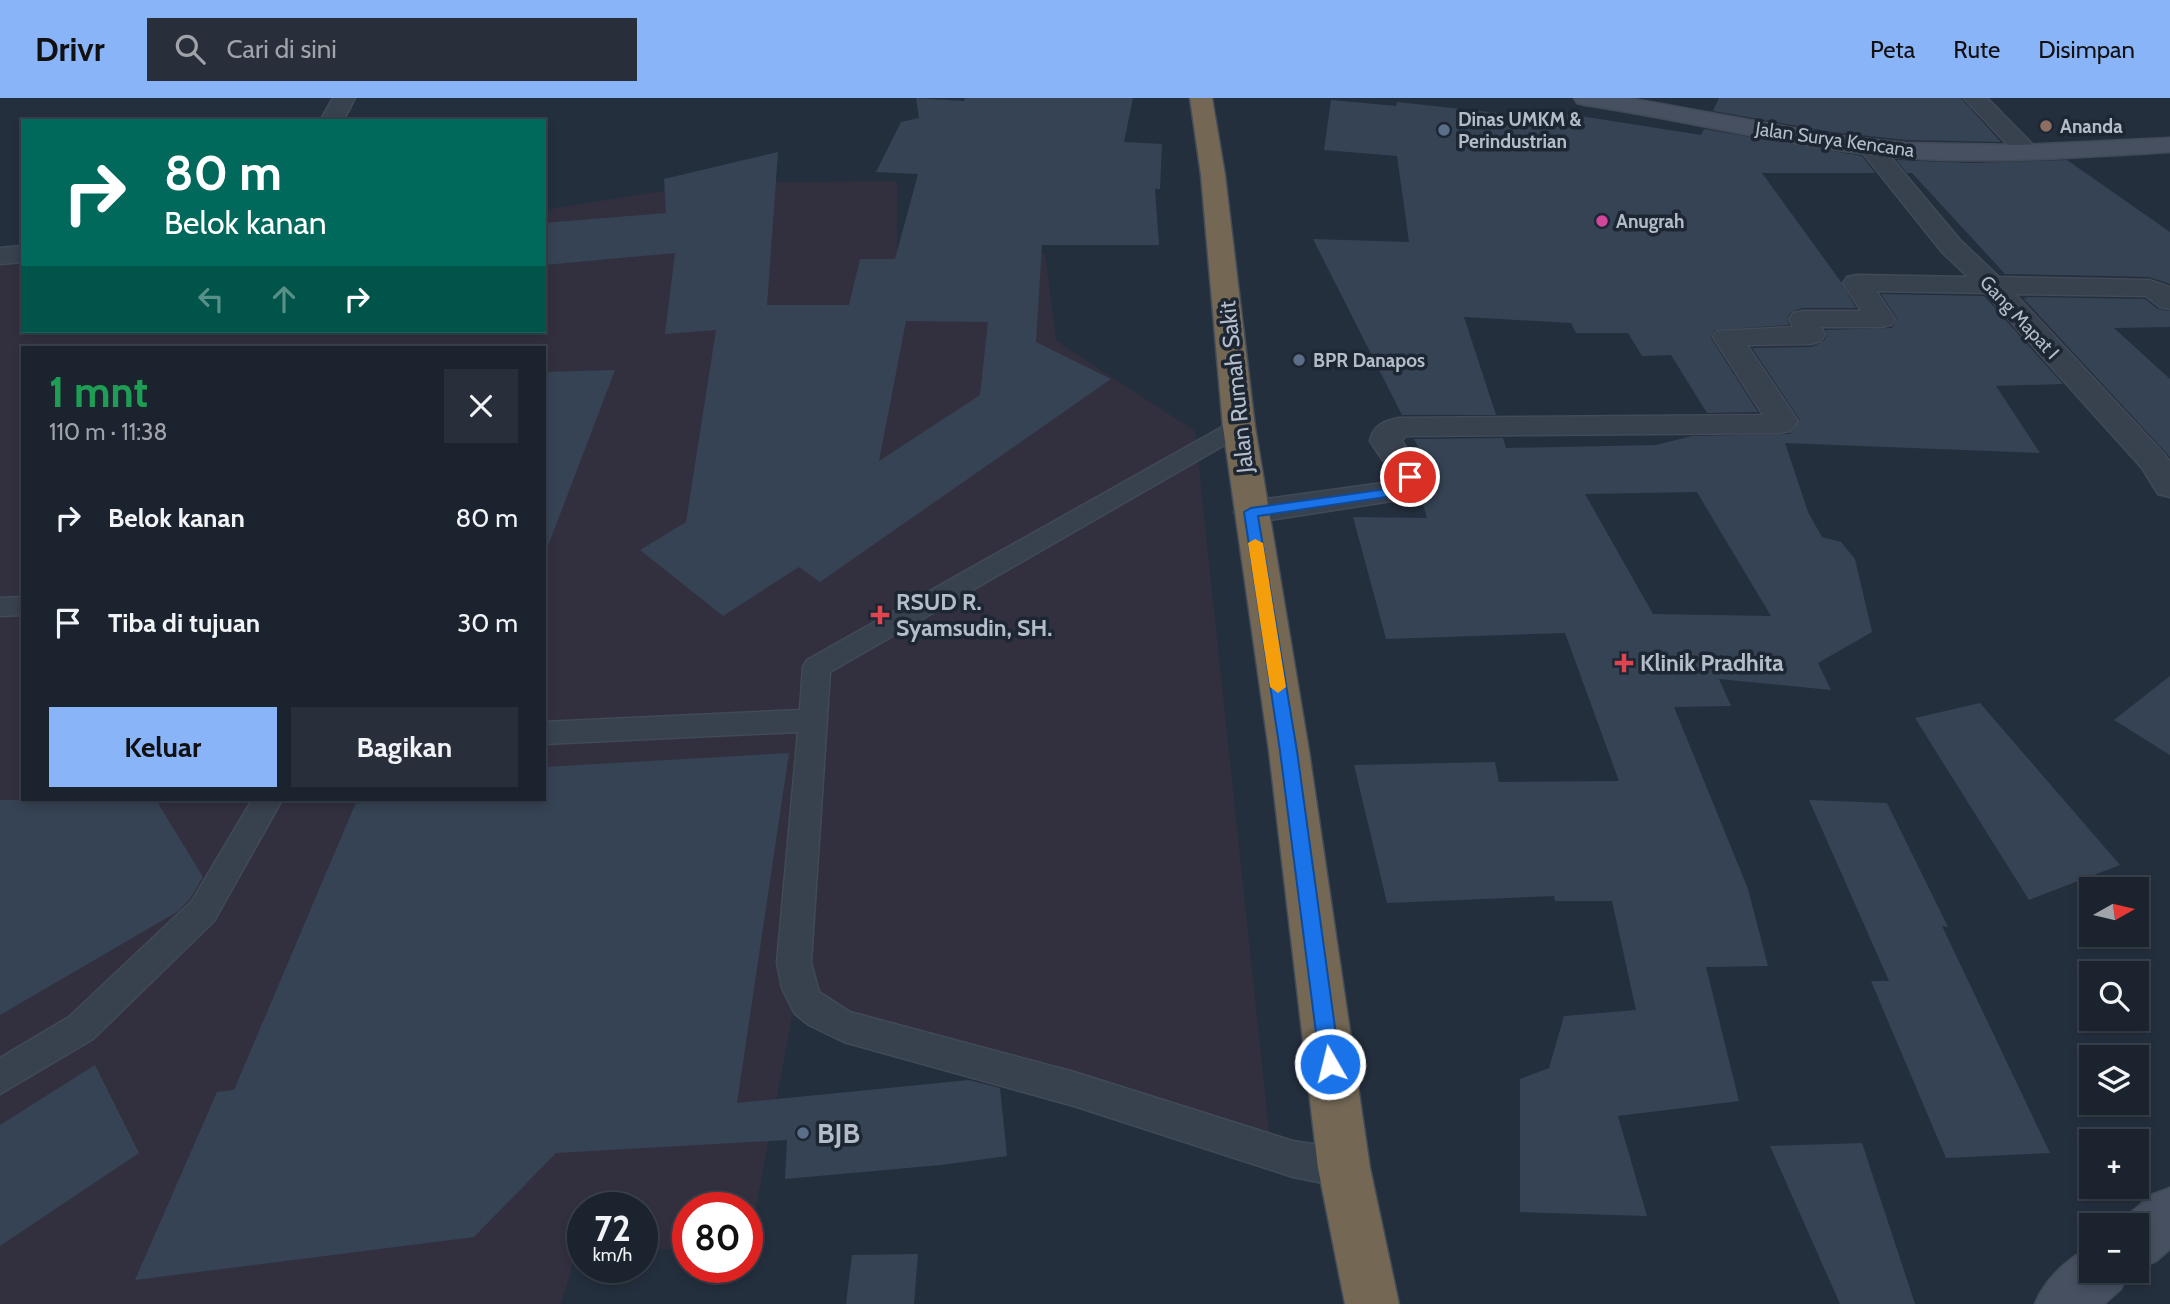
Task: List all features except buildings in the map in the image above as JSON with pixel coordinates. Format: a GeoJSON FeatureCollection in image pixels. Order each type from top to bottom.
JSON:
{"type":"FeatureCollection","features":[{"type":"Feature","properties":{"kind":"highway","name":"Jalan Rumah Sakit"},"geometry":{"type":"LineString","coordinates":[[1201,98],[1213,175],[1238,427],[1289,751],[1343,1168],[1372,1304]]}},
{"type":"Feature","properties":{"kind":"street"},"geometry":{"type":"LineString","coordinates":[[332,119],[344,98]]}},
{"type":"Feature","properties":{"kind":"street","name":"Jalan Surya Kencana"},"geometry":{"type":"LineString","coordinates":[[1586,98],[1870,147],[1931,152],[2027,152],[2170,145]]}},
{"type":"Feature","properties":{"kind":"street"},"geometry":{"type":"LineString","coordinates":[[1975,98],[2027,152]]}},
{"type":"Feature","properties":{"kind":"street","name":"Gang Mapat I"},"geometry":{"type":"LineString","coordinates":[[1870,147],[1951,246],[1994,287],[2154,462],[2170,487]]}},
{"type":"Feature","properties":{"kind":"street"},"geometry":{"type":"LineString","coordinates":[[0,256],[21,254]]}},
{"type":"Feature","properties":{"kind":"street"},"geometry":{"type":"LineString","coordinates":[[1251,512],[1399,491],[1408,484],[1410,477],[1386,437],[1387,433],[1399,427],[1779,424],[1783,421],[1727,337],[1811,335],[1803,319],[1881,319],[1857,283],[2149,288],[2158,290],[2170,301]]}},
{"type":"Feature","properties":{"kind":"street"},"geometry":{"type":"LineString","coordinates":[[2149,1231],[2170,1214]]}},
{"type":"Feature","properties":{"kind":"street"},"geometry":{"type":"LineString","coordinates":[[2062,1304],[2087,1283]]}},
{"type":"Feature","properties":{"kind":"lane"},"geometry":{"type":"LineString","coordinates":[[1238,427],[817,667],[794,963],[798,992],[813,1010],[844,1026],[1074,1089],[1293,1160],[1343,1168]]}},
{"type":"Feature","properties":{"kind":"lane"},"geometry":{"type":"LineString","coordinates":[[0,607],[21,606]]}},
{"type":"Feature","properties":{"kind":"lane"},"geometry":{"type":"LineString","coordinates":[[546,733],[811,720]]}},
{"type":"Feature","properties":{"kind":"lane"},"geometry":{"type":"LineString","coordinates":[[0,1077],[81,1028],[203,911],[265,801]]}},
{"type":"Feature","properties":{"kind":"shaded area","name":"RSUD R. Syamsudin, SH."},"geometry":{"type":"Polygon","coordinates":[[[897,181],[897,250],[1045,254],[1056,341],[1195,431],[1272,1160],[793,1011],[759,1192],[672,1192],[672,1249],[658,1250],[658,1192],[567,1192],[567,1283],[561,1304],[0,1304],[0,260],[21,259],[21,333],[546,333],[546,210],[713,183],[897,181]]]}},
{"type":"Feature","properties":{"kind":"slow traffic"},"geometry":{"type":"LineString","coordinates":[[1255,543],[1278,687]]}},
{"type":"Feature","properties":{"kind":"place","name":"Ananda"},"geometry":{"type":"Point","coordinates":[2046,126]}},
{"type":"Feature","properties":{"kind":"place","name":"Dinas UMKM & Perindustrian"},"geometry":{"type":"Point","coordinates":[1444,130]}},
{"type":"Feature","properties":{"kind":"place","name":"Anugrah"},"geometry":{"type":"Point","coordinates":[1602,221]}},
{"type":"Feature","properties":{"kind":"place","name":"BPR Danapos"},"geometry":{"type":"Point","coordinates":[1299,360]}},
{"type":"Feature","properties":{"kind":"place","name":"RSUD R. Syamsudin, SH."},"geometry":{"type":"Point","coordinates":[880,615]}},
{"type":"Feature","properties":{"kind":"place","name":"Klinik Pradhita"},"geometry":{"type":"Point","coordinates":[1624,663]}},
{"type":"Feature","properties":{"kind":"place","name":"BJB"},"geometry":{"type":"Point","coordinates":[803,1133]}},
{"type":"Feature","properties":{"kind":"route"},"geometry":{"type":"LineString","coordinates":[[1330,1064],[1289,751],[1251,512],[1377,496],[1399,491],[1408,484],[1410,477]]}}]}
